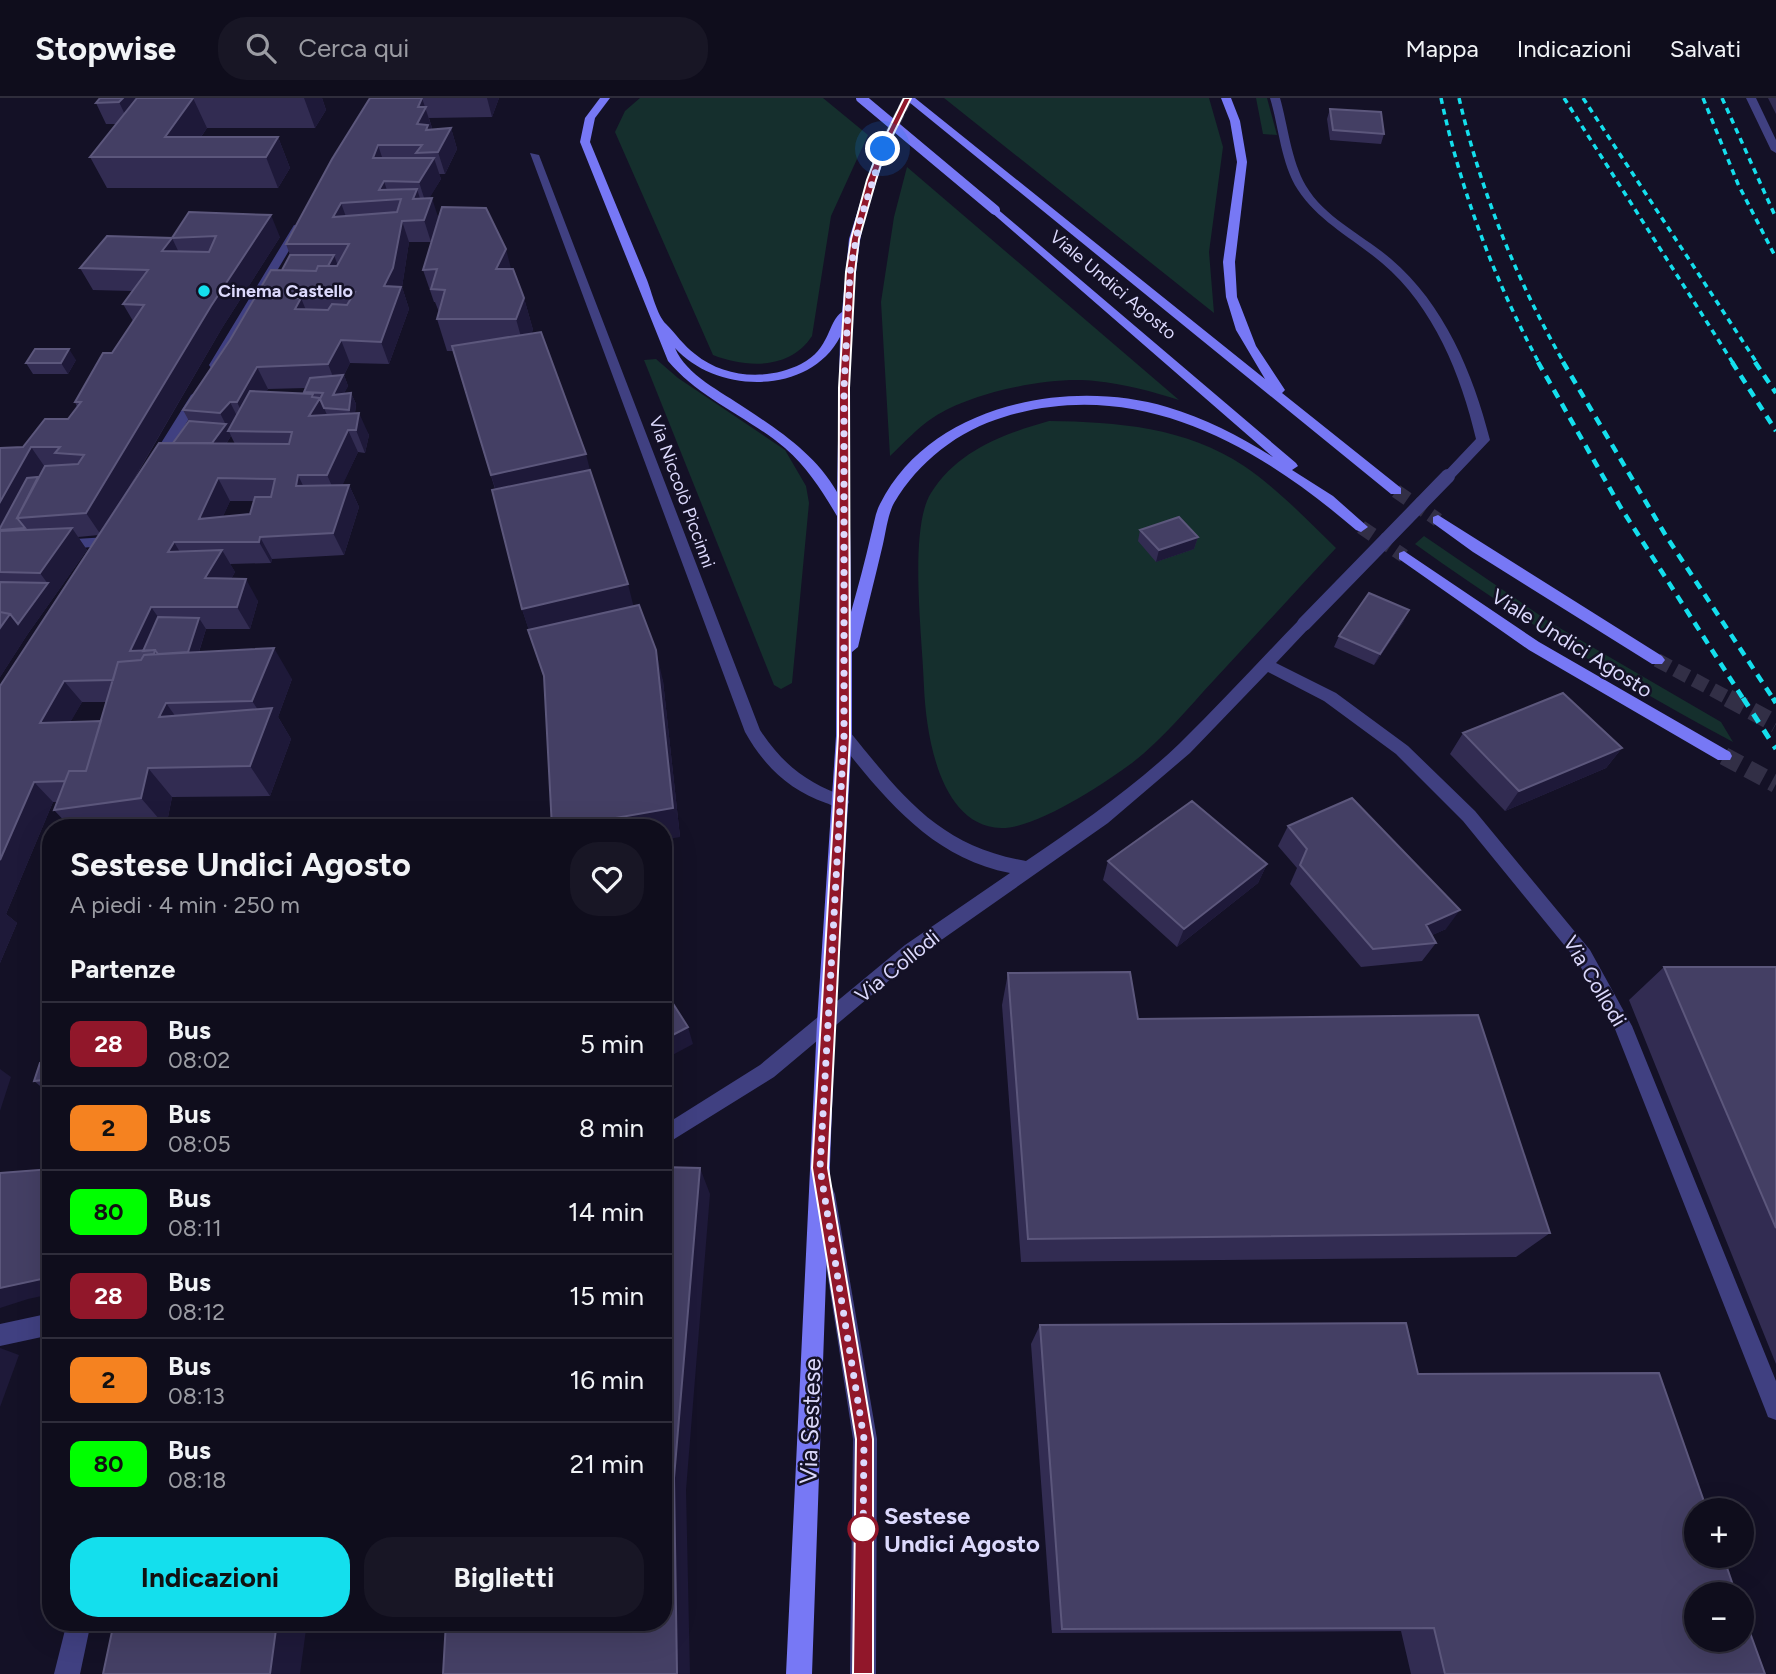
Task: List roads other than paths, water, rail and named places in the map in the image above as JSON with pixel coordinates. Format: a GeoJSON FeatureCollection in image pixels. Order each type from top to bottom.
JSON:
{"type":"FeatureCollection","features":[{"type":"Feature","properties":{"kind":"main road"},"geometry":{"type":"LineString","coordinates":[[605,98],[590,114],[584,131],[585,142],[674,360],[698,383],[790,442],[818,473],[835,497],[845,518]]}},
{"type":"Feature","properties":{"kind":"main road","name":"Viale Undici Agosto"},"geometry":{"type":"LineString","coordinates":[[861,98],[1160,350],[1361,527]]}},
{"type":"Feature","properties":{"kind":"main road","name":"Viale Undici Agosto"},"geometry":{"type":"LineString","coordinates":[[909,98],[1396,491]]}},
{"type":"Feature","properties":{"kind":"main road"},"geometry":{"type":"LineString","coordinates":[[1227,99],[1243,154],[1243,179],[1229,263],[1232,294],[1251,351],[1293,410]]}},
{"type":"Feature","properties":{"kind":"main road","name":"Via Sestese"},"geometry":{"type":"LineString","coordinates":[[799,1674],[826,1023],[844,736],[844,388],[848,301],[855,239],[883,149]]}},
{"type":"Feature","properties":{"kind":"main road"},"geometry":{"type":"LineString","coordinates":[[659,322],[692,359],[709,370],[733,377],[766,376],[794,371],[821,356],[836,333],[848,301]]}},
{"type":"Feature","properties":{"kind":"main road","name":"Viale Undici Agosto"},"geometry":{"type":"LineString","coordinates":[[843,676],[886,505],[892,493],[928,450],[957,430],[991,414],[1040,403],[1093,401],[1134,404],[1171,413],[1206,425],[1241,444],[1336,506]]}},
{"type":"Feature","properties":{"kind":"main road","name":"Viale Undici Agosto"},"geometry":{"type":"LineString","coordinates":[[1438,520],[1478,550],[1657,660]]}},
{"type":"Feature","properties":{"kind":"main road","name":"Viale Undici Agosto"},"geometry":{"type":"LineString","coordinates":[[1404,556],[1534,646],[1724,756]]}},
{"type":"Feature","properties":{"kind":"street","name":"Via Collodi"},"geometry":{"type":"LineString","coordinates":[[672,1131],[767,1071],[911,951],[1102,818],[1161,770],[1483,440],[1476,409],[1427,301],[1397,269],[1313,202],[1300,188],[1275,98]]}},
{"type":"Feature","properties":{"kind":"street"},"geometry":{"type":"LineString","coordinates":[[1751,98],[1776,150]]}},
{"type":"Feature","properties":{"kind":"street","name":"Via Niccolò Piccinni"},"geometry":{"type":"LineString","coordinates":[[534,155],[753,733],[781,772],[798,786],[841,802]]}},
{"type":"Feature","properties":{"kind":"street"},"geometry":{"type":"LineString","coordinates":[[150,472],[305,215]]}},
{"type":"Feature","properties":{"kind":"street"},"geometry":{"type":"LineString","coordinates":[[49,545],[108,542]]}},
{"type":"Feature","properties":{"kind":"street","name":"Via Collodi"},"geometry":{"type":"LineString","coordinates":[[1264,663],[1330,697],[1402,750],[1469,816],[1584,956],[1623,1026],[1776,1409]]}},
{"type":"Feature","properties":{"kind":"street"},"geometry":{"type":"LineString","coordinates":[[844,736],[908,814],[931,833],[982,860],[1028,869]]}},
{"type":"Feature","properties":{"kind":"street","name":"Via Sestese"},"geometry":{"type":"LineString","coordinates":[[820,1168],[864,1439],[863,1674]]}},
{"type":"Feature","properties":{"kind":"street"},"geometry":{"type":"LineString","coordinates":[[0,1335],[42,1326]]}},
{"type":"Feature","properties":{"kind":"street"},"geometry":{"type":"LineString","coordinates":[[66,1674],[77,1631]]}},
{"type":"Feature","properties":{"kind":"tunnel"},"geometry":{"type":"LineString","coordinates":[[882,149],[908,98]]}},
{"type":"Feature","properties":{"kind":"tunnel"},"geometry":{"type":"LineString","coordinates":[[1396,491],[1438,520]]}},
{"type":"Feature","properties":{"kind":"tunnel"},"geometry":{"type":"LineString","coordinates":[[1361,527],[1404,556]]}},
{"type":"Feature","properties":{"kind":"tunnel"},"geometry":{"type":"LineString","coordinates":[[1657,660],[1732,700]]}},
{"type":"Feature","properties":{"kind":"tunnel"},"geometry":{"type":"LineString","coordinates":[[1728,698],[1776,724]]}},
{"type":"Feature","properties":{"kind":"tunnel"},"geometry":{"type":"LineString","coordinates":[[1724,756],[1776,784]]}},
{"type":"Feature","properties":{"kind":"railway"},"geometry":{"type":"LineString","coordinates":[[1441,98],[1458,167],[1493,267],[1539,363]]}},
{"type":"Feature","properties":{"kind":"railway"},"geometry":{"type":"LineString","coordinates":[[1459,98],[1489,201],[1515,267],[1564,363]]}},
{"type":"Feature","properties":{"kind":"railway"},"geometry":{"type":"LineString","coordinates":[[1564,98],[1733,363]]}},
{"type":"Feature","properties":{"kind":"railway"},"geometry":{"type":"LineString","coordinates":[[1583,98],[1757,363]]}},
{"type":"Feature","properties":{"kind":"railway"},"geometry":{"type":"LineString","coordinates":[[1703,98],[1738,184],[1776,258]]}},
{"type":"Feature","properties":{"kind":"railway"},"geometry":{"type":"LineString","coordinates":[[1722,98],[1776,218]]}},
{"type":"Feature","properties":{"kind":"railway"},"geometry":{"type":"LineString","coordinates":[[1538,362],[1621,508],[1744,700]]}},
{"type":"Feature","properties":{"kind":"railway"},"geometry":{"type":"LineString","coordinates":[[1563,362],[1666,536],[1774,700]]}},
{"type":"Feature","properties":{"kind":"railway"},"geometry":{"type":"LineString","coordinates":[[1732,362],[1776,431]]}},
{"type":"Feature","properties":{"kind":"railway"},"geometry":{"type":"LineString","coordinates":[[1755,362],[1776,393]]}},
{"type":"Feature","properties":{"kind":"railway"},"geometry":{"type":"LineString","coordinates":[[1743,698],[1776,749]]}},
{"type":"Feature","properties":{"kind":"railway"},"geometry":{"type":"LineString","coordinates":[[1773,698],[1776,703]]}},
{"type":"Feature","properties":{"kind":"place","name":"Cinema Castello"},"geometry":{"type":"Point","coordinates":[204,291]}},
{"type":"Feature","properties":{"kind":"place","name":"Sestese Undici Agosto"},"geometry":{"type":"Point","coordinates":[863,1529]}}]}
